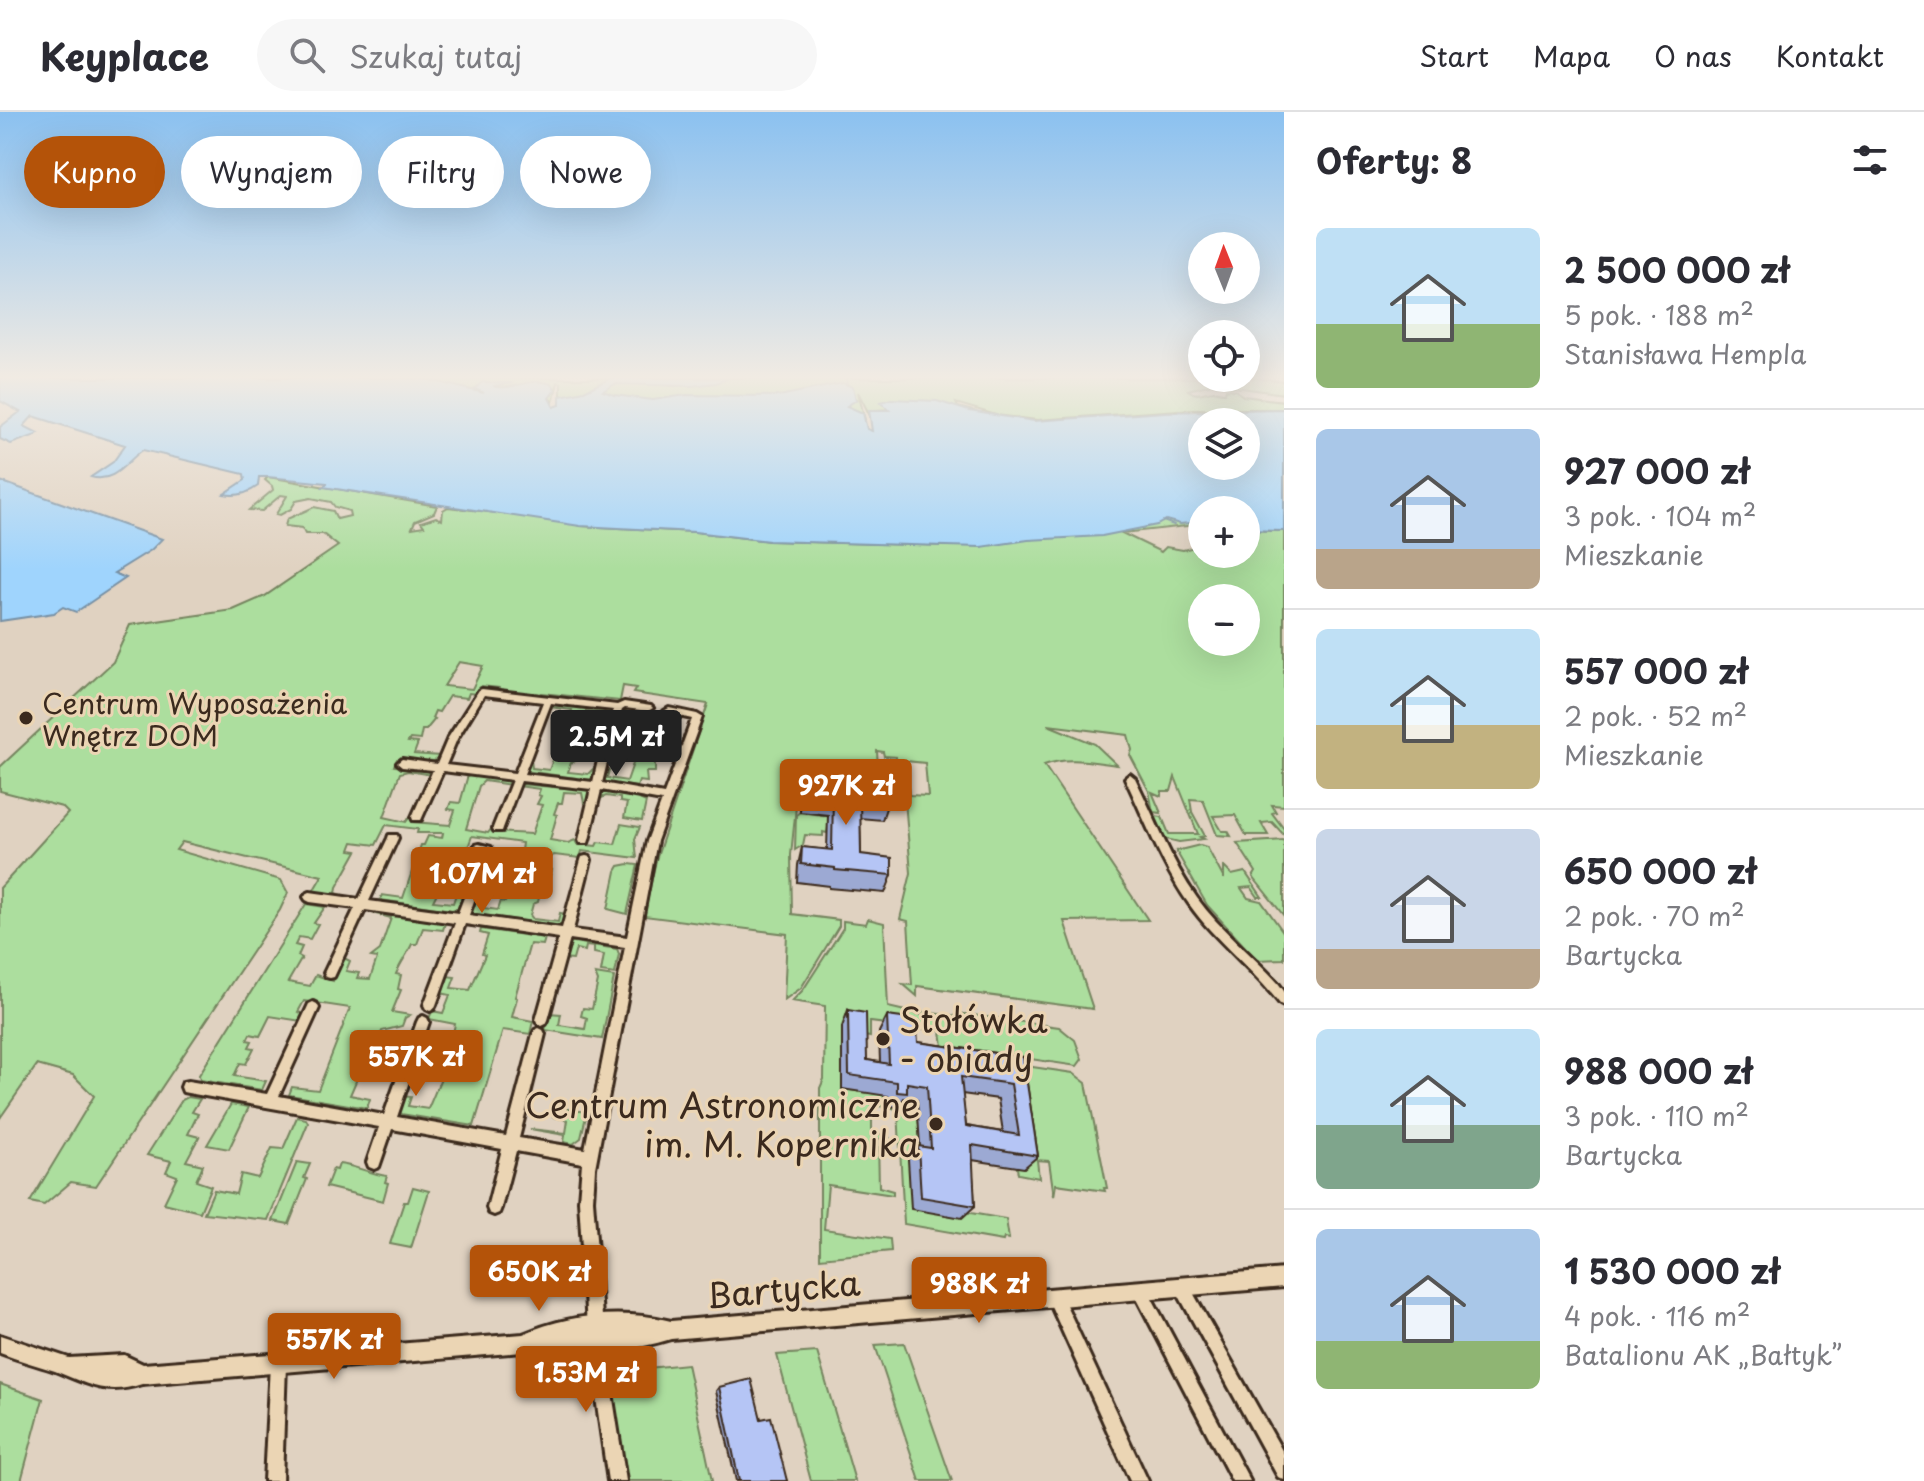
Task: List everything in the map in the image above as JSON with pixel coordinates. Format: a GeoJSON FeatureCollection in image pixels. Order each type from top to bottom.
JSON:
{"type":"FeatureCollection","features":[{"type":"Feature","properties":{"kind":"street"},"geometry":{"type":"LineString","coordinates":[[417,817],[453,738],[482,692],[618,708],[624,705],[648,708]]}},
{"type":"Feature","properties":{"kind":"street"},"geometry":{"type":"LineString","coordinates":[[498,828],[548,700]]}},
{"type":"Feature","properties":{"kind":"street"},"geometry":{"type":"LineString","coordinates":[[584,840],[618,708]]}},
{"type":"Feature","properties":{"kind":"street"},"geometry":{"type":"LineString","coordinates":[[617,1481],[595,1335],[586,1200],[589,1157],[652,841],[697,717],[669,711]]}},
{"type":"Feature","properties":{"kind":"street"},"geometry":{"type":"LineString","coordinates":[[402,763],[597,786],[667,798]]}},
{"type":"Feature","properties":{"kind":"street"},"geometry":{"type":"LineString","coordinates":[[1130,778],[1193,901],[1224,937],[1263,973],[1284,1000]]}},
{"type":"Feature","properties":{"kind":"street"},"geometry":{"type":"LineString","coordinates":[[330,973],[393,838]]}},
{"type":"Feature","properties":{"kind":"street"},"geometry":{"type":"LineString","coordinates":[[430,1005],[487,850],[479,848]]}},
{"type":"Feature","properties":{"kind":"street"},"geometry":{"type":"LineString","coordinates":[[494,1208],[586,860]]}},
{"type":"Feature","properties":{"kind":"street"},"geometry":{"type":"LineString","coordinates":[[310,897],[631,943]]}},
{"type":"Feature","properties":{"kind":"street"},"geometry":{"type":"LineString","coordinates":[[270,1102],[313,1008]]}},
{"type":"Feature","properties":{"kind":"street"},"geometry":{"type":"LineString","coordinates":[[374,1162],[423,1022]]}},
{"type":"Feature","properties":{"kind":"street"},"geometry":{"type":"LineString","coordinates":[[188,1087],[589,1157]]}},
{"type":"Feature","properties":{"kind":"street","name":"Bartycka"},"geometry":{"type":"LineString","coordinates":[[0,1344],[69,1367],[86,1377],[122,1381],[142,1374],[523,1343],[554,1345],[595,1335],[643,1339],[671,1330],[1284,1278]]}},
{"type":"Feature","properties":{"kind":"street"},"geometry":{"type":"LineString","coordinates":[[1182,1287],[1284,1471]]}},
{"type":"Feature","properties":{"kind":"street"},"geometry":{"type":"LineString","coordinates":[[1140,1290],[1241,1481]]}},
{"type":"Feature","properties":{"kind":"street"},"geometry":{"type":"LineString","coordinates":[[1055,1297],[1139,1481]]}},
{"type":"Feature","properties":{"kind":"street"},"geometry":{"type":"LineString","coordinates":[[273,1481],[278,1364]]}},
{"type":"Feature","properties":{"kind":"green space"},"geometry":{"type":"Polygon","coordinates":[[[268,477],[437,506],[434,513],[415,521],[412,528],[424,526],[421,522],[436,517],[442,520],[443,510],[448,507],[580,526],[695,532],[769,541],[953,546],[1159,519],[1188,521],[1188,526],[1122,533],[1161,552],[1166,547],[1188,549],[1188,568],[1260,568],[1260,530],[1284,531],[1284,806],[1272,805],[1276,812],[1272,813],[1284,829],[1284,835],[1272,822],[1261,823],[1268,835],[1246,835],[1235,815],[1213,816],[1222,831],[1228,831],[1231,836],[1217,835],[1203,800],[1190,799],[1192,812],[1205,836],[1200,837],[1204,839],[1179,842],[1166,839],[1155,816],[1162,817],[1169,834],[1198,834],[1175,777],[1171,791],[1162,791],[1161,796],[1152,792],[1161,813],[1153,812],[1149,791],[1130,755],[1132,750],[1128,735],[1048,725],[1095,744],[1117,765],[1071,760],[1044,765],[1148,920],[1064,921],[1093,1009],[917,986],[917,996],[903,984],[912,985],[908,921],[900,919],[911,873],[904,788],[908,787],[909,795],[928,796],[925,763],[896,760],[896,757],[884,756],[883,752],[877,751],[879,784],[873,780],[800,773],[799,784],[794,784],[792,914],[839,920],[839,926],[801,988],[784,1000],[787,934],[644,916],[656,860],[708,704],[633,693],[636,688],[623,686],[620,701],[541,693],[538,697],[501,693],[499,688],[481,686],[477,694],[469,693],[467,698],[449,696],[439,712],[435,711],[432,718],[435,719],[426,730],[422,730],[420,740],[410,739],[408,742],[418,743],[414,754],[441,756],[434,761],[397,759],[394,766],[427,769],[432,775],[408,771],[400,773],[384,817],[406,822],[412,814],[412,822],[450,825],[455,810],[448,809],[451,802],[460,803],[468,775],[507,780],[511,785],[484,781],[479,786],[466,829],[488,833],[496,823],[493,832],[532,834],[542,805],[537,804],[540,789],[518,786],[520,784],[587,790],[590,794],[588,803],[584,803],[582,793],[564,792],[562,803],[558,803],[554,814],[557,815],[550,840],[568,843],[575,840],[577,844],[596,846],[598,842],[615,844],[621,824],[640,827],[635,839],[637,858],[582,851],[580,858],[554,855],[548,859],[546,868],[552,870],[547,884],[542,884],[538,902],[533,904],[530,915],[533,919],[558,922],[560,913],[566,914],[561,926],[473,914],[470,908],[473,899],[486,898],[483,908],[498,910],[501,901],[505,902],[517,880],[522,843],[472,836],[468,857],[451,855],[448,862],[434,860],[431,868],[444,870],[441,876],[445,877],[433,901],[453,903],[456,894],[464,897],[460,907],[452,910],[380,900],[382,895],[403,898],[421,845],[428,836],[442,838],[443,833],[417,833],[418,829],[386,825],[376,845],[353,842],[350,850],[357,851],[337,887],[336,893],[343,895],[342,898],[312,893],[322,876],[182,842],[176,850],[281,880],[288,893],[280,910],[96,1186],[71,1182],[44,1205],[30,1202],[94,1096],[73,1075],[37,1065],[0,1118],[0,888],[68,813],[62,807],[0,791],[0,767],[113,662],[130,625],[233,610],[265,596],[338,546],[323,534],[305,534],[302,528],[285,526],[287,519],[314,507],[333,511],[337,519],[350,516],[349,511],[335,507],[331,502],[311,498],[296,501],[291,509],[280,515],[276,514],[287,496],[281,495],[262,511],[249,510],[273,490],[265,480],[268,477]],[[459,662],[444,686],[472,689],[483,666],[459,662]]]}},
{"type":"Feature","properties":{"kind":"green space"},"geometry":{"type":"Polygon","coordinates":[[[551,703],[614,711],[611,717],[605,713],[586,711],[586,724],[583,724],[579,736],[573,736],[572,740],[575,741],[569,760],[575,761],[568,772],[588,774],[597,769],[591,780],[525,771],[529,760],[532,768],[549,770],[554,757],[559,757],[559,739],[564,735],[572,710],[549,707],[551,703]]]}},
{"type":"Feature","properties":{"kind":"green space"},"geometry":{"type":"Polygon","coordinates":[[[640,709],[670,715],[669,721],[654,720],[652,730],[668,731],[662,751],[655,758],[655,772],[646,772],[647,782],[639,781],[637,787],[608,783],[603,779],[605,770],[609,770],[607,778],[627,781],[637,752],[634,751],[638,734],[641,734],[641,723],[637,719],[620,717],[623,710],[626,711],[625,716],[637,718],[640,709]]]}},
{"type":"Feature","properties":{"kind":"green space"},"geometry":{"type":"Polygon","coordinates":[[[604,792],[633,796],[646,802],[642,821],[624,818],[627,803],[620,802],[620,798],[606,796],[597,800],[604,792]]]}},
{"type":"Feature","properties":{"kind":"green space"},"geometry":{"type":"Polygon","coordinates":[[[800,812],[830,816],[827,833],[823,832],[823,836],[805,835],[803,845],[795,850],[796,815],[800,812]]]}},
{"type":"Feature","properties":{"kind":"green space"},"geometry":{"type":"Polygon","coordinates":[[[1284,840],[1284,916],[1253,877],[1256,872],[1237,843],[1284,840]]]}},
{"type":"Feature","properties":{"kind":"green space"},"geometry":{"type":"Polygon","coordinates":[[[1200,845],[1207,847],[1224,879],[1224,867],[1232,875],[1245,872],[1262,897],[1258,897],[1251,887],[1241,888],[1248,898],[1261,901],[1284,933],[1284,959],[1257,960],[1207,905],[1176,851],[1200,845]]]}},
{"type":"Feature","properties":{"kind":"green space"},"geometry":{"type":"Polygon","coordinates":[[[638,865],[627,914],[608,909],[616,871],[619,866],[638,865]]]}},
{"type":"Feature","properties":{"kind":"green space"},"geometry":{"type":"Polygon","coordinates":[[[306,904],[325,907],[314,923],[318,924],[310,939],[299,937],[295,945],[302,947],[298,956],[302,958],[288,982],[310,986],[316,975],[333,981],[339,962],[344,958],[350,961],[346,971],[359,973],[357,978],[370,979],[377,958],[371,957],[380,950],[391,918],[372,913],[445,923],[443,930],[423,928],[417,944],[412,944],[396,974],[401,975],[398,989],[401,990],[392,1012],[410,1015],[402,1026],[382,1031],[379,1039],[374,1041],[370,1052],[374,1053],[366,1075],[359,1074],[350,1095],[370,1099],[367,1108],[289,1095],[292,1087],[318,1090],[350,1008],[304,1001],[298,1012],[305,1014],[301,1021],[270,1016],[260,1036],[250,1034],[247,1040],[252,1041],[249,1047],[254,1048],[246,1064],[240,1063],[234,1076],[266,1081],[262,1090],[200,1080],[199,1075],[306,904]]]}},
{"type":"Feature","properties":{"kind":"green space"},"geometry":{"type":"Polygon","coordinates":[[[868,919],[884,923],[888,1007],[922,1015],[922,1012],[957,1016],[969,1026],[958,1013],[1059,1027],[1075,1040],[1082,1059],[1077,1066],[943,1046],[941,1031],[870,1022],[870,1037],[859,1035],[842,1089],[898,1097],[916,1086],[921,1152],[965,1212],[1006,1219],[1009,1239],[1004,1238],[1003,1241],[904,1224],[898,1109],[872,1105],[872,1131],[890,1138],[878,1139],[879,1187],[893,1191],[893,1195],[828,1185],[824,1229],[890,1239],[891,1251],[820,1258],[820,1088],[824,1079],[825,1006],[792,1001],[803,990],[843,928],[843,921],[866,924],[868,919]]]}},
{"type":"Feature","properties":{"kind":"green space"},"geometry":{"type":"Polygon","coordinates":[[[481,929],[545,938],[543,945],[530,944],[515,997],[512,1017],[533,1021],[530,1034],[503,1030],[474,1126],[401,1114],[398,1109],[403,1096],[411,1097],[408,1106],[428,1109],[446,1066],[455,1024],[429,1019],[432,1011],[443,1013],[450,995],[441,993],[447,976],[455,977],[451,988],[470,990],[485,955],[482,954],[488,935],[480,933],[481,929]]]}},
{"type":"Feature","properties":{"kind":"green space"},"geometry":{"type":"Polygon","coordinates":[[[568,941],[617,949],[615,974],[601,972],[604,955],[594,953],[594,947],[586,946],[585,951],[576,949],[573,960],[563,959],[568,941]]]}},
{"type":"Feature","properties":{"kind":"green space"},"geometry":{"type":"Polygon","coordinates":[[[595,974],[614,977],[602,1039],[545,1030],[549,1013],[561,1014],[559,1025],[585,1029],[587,1018],[581,1016],[583,1008],[592,1009],[598,981],[595,974]]]}},
{"type":"Feature","properties":{"kind":"green space"},"geometry":{"type":"Polygon","coordinates":[[[999,1062],[1073,1073],[1086,1083],[1107,1188],[1104,1188],[1105,1191],[1056,1184],[1054,1196],[1049,1161],[1037,1160],[1039,1178],[1018,1174],[999,1062]]]}},
{"type":"Feature","properties":{"kind":"green space"},"geometry":{"type":"Polygon","coordinates":[[[188,1097],[200,1099],[192,1112],[198,1114],[188,1134],[199,1137],[186,1161],[203,1165],[196,1181],[211,1186],[200,1212],[164,1203],[177,1176],[166,1172],[171,1161],[147,1155],[182,1100],[188,1097]]]}},
{"type":"Feature","properties":{"kind":"green space"},"geometry":{"type":"Polygon","coordinates":[[[231,1104],[249,1107],[229,1149],[207,1145],[231,1104]]]}},
{"type":"Feature","properties":{"kind":"green space"},"geometry":{"type":"Polygon","coordinates":[[[555,1107],[587,1112],[581,1138],[573,1144],[564,1142],[565,1135],[530,1129],[566,1133],[568,1120],[553,1117],[555,1107]]]}},
{"type":"Feature","properties":{"kind":"green space"},"geometry":{"type":"Polygon","coordinates":[[[297,1117],[306,1119],[308,1123],[268,1220],[204,1213],[214,1190],[236,1194],[241,1174],[258,1178],[272,1148],[283,1149],[297,1117]]]}},
{"type":"Feature","properties":{"kind":"green space"},"geometry":{"type":"Polygon","coordinates":[[[297,1162],[310,1164],[289,1224],[273,1221],[297,1162]]]}},
{"type":"Feature","properties":{"kind":"green space"},"geometry":{"type":"Polygon","coordinates":[[[339,1164],[387,1176],[383,1201],[326,1187],[333,1169],[337,1170],[339,1164]]]}},
{"type":"Feature","properties":{"kind":"green space"},"geometry":{"type":"Polygon","coordinates":[[[413,1187],[429,1191],[411,1248],[390,1244],[404,1202],[408,1202],[413,1187]]]}},
{"type":"Feature","properties":{"kind":"green space"},"geometry":{"type":"Polygon","coordinates":[[[904,1343],[952,1481],[920,1481],[875,1345],[904,1343]]]}},
{"type":"Feature","properties":{"kind":"green space"},"geometry":{"type":"Polygon","coordinates":[[[817,1352],[855,1481],[811,1481],[777,1355],[817,1352]]]}},
{"type":"Feature","properties":{"kind":"green space"},"geometry":{"type":"Polygon","coordinates":[[[687,1364],[712,1481],[625,1481],[608,1372],[687,1364]]]}},
{"type":"Feature","properties":{"kind":"green space"},"geometry":{"type":"Polygon","coordinates":[[[0,1384],[43,1399],[21,1481],[0,1481],[0,1384]]]}},
{"type":"Feature","properties":{"kind":"water"},"geometry":{"type":"Polygon","coordinates":[[[115,442],[1188,442],[1188,480],[1260,480],[1260,442],[1284,442],[1284,531],[1260,530],[1260,496],[1188,496],[1188,523],[1166,520],[1157,525],[1102,536],[1028,540],[981,547],[769,541],[695,532],[580,526],[323,487],[327,483],[268,477],[259,477],[258,486],[250,491],[229,495],[224,494],[245,480],[244,474],[143,450],[114,474],[91,477],[113,462],[125,445],[115,442]]]}},
{"type":"Feature","properties":{"kind":"water"},"geometry":{"type":"Polygon","coordinates":[[[0,481],[162,539],[151,550],[114,573],[126,578],[76,612],[63,607],[54,613],[0,621],[0,481]]]}},
{"type":"Feature","properties":{"kind":"building"},"geometry":{"type":"Polygon","coordinates":[[[804,775],[887,787],[888,802],[860,798],[861,854],[892,858],[892,875],[801,864],[802,847],[832,850],[833,796],[804,793],[804,775]]]}},
{"type":"Feature","properties":{"kind":"building"},"geometry":{"type":"Polygon","coordinates":[[[848,1010],[866,1013],[867,1060],[889,1064],[887,1016],[916,1020],[918,1042],[1023,1057],[1038,1156],[972,1145],[975,1206],[921,1197],[918,1146],[931,1148],[927,1086],[907,1083],[907,1093],[897,1092],[897,1082],[849,1075],[848,1010]],[[961,1077],[966,1126],[1019,1135],[1011,1084],[961,1077]]]}},
{"type":"Feature","properties":{"kind":"building"},"geometry":{"type":"Polygon","coordinates":[[[751,1379],[761,1419],[771,1417],[787,1481],[739,1481],[719,1387],[751,1379]]]}},
{"type":"Feature","properties":{"kind":"waterway"},"geometry":{"type":"LineString","coordinates":[[1163,521],[1174,525]]}},
{"type":"Feature","properties":{"kind":"place","name":"Centrum Wyposażenia Wnętrz DOM"},"geometry":{"type":"Point","coordinates":[26,718]}},
{"type":"Feature","properties":{"kind":"place","name":"Stołówka - obiady"},"geometry":{"type":"Point","coordinates":[883,1039]}},
{"type":"Feature","properties":{"kind":"place","name":"Centrum Astronomiczne im. M. Kopernika"},"geometry":{"type":"Point","coordinates":[936,1124]}}]}
